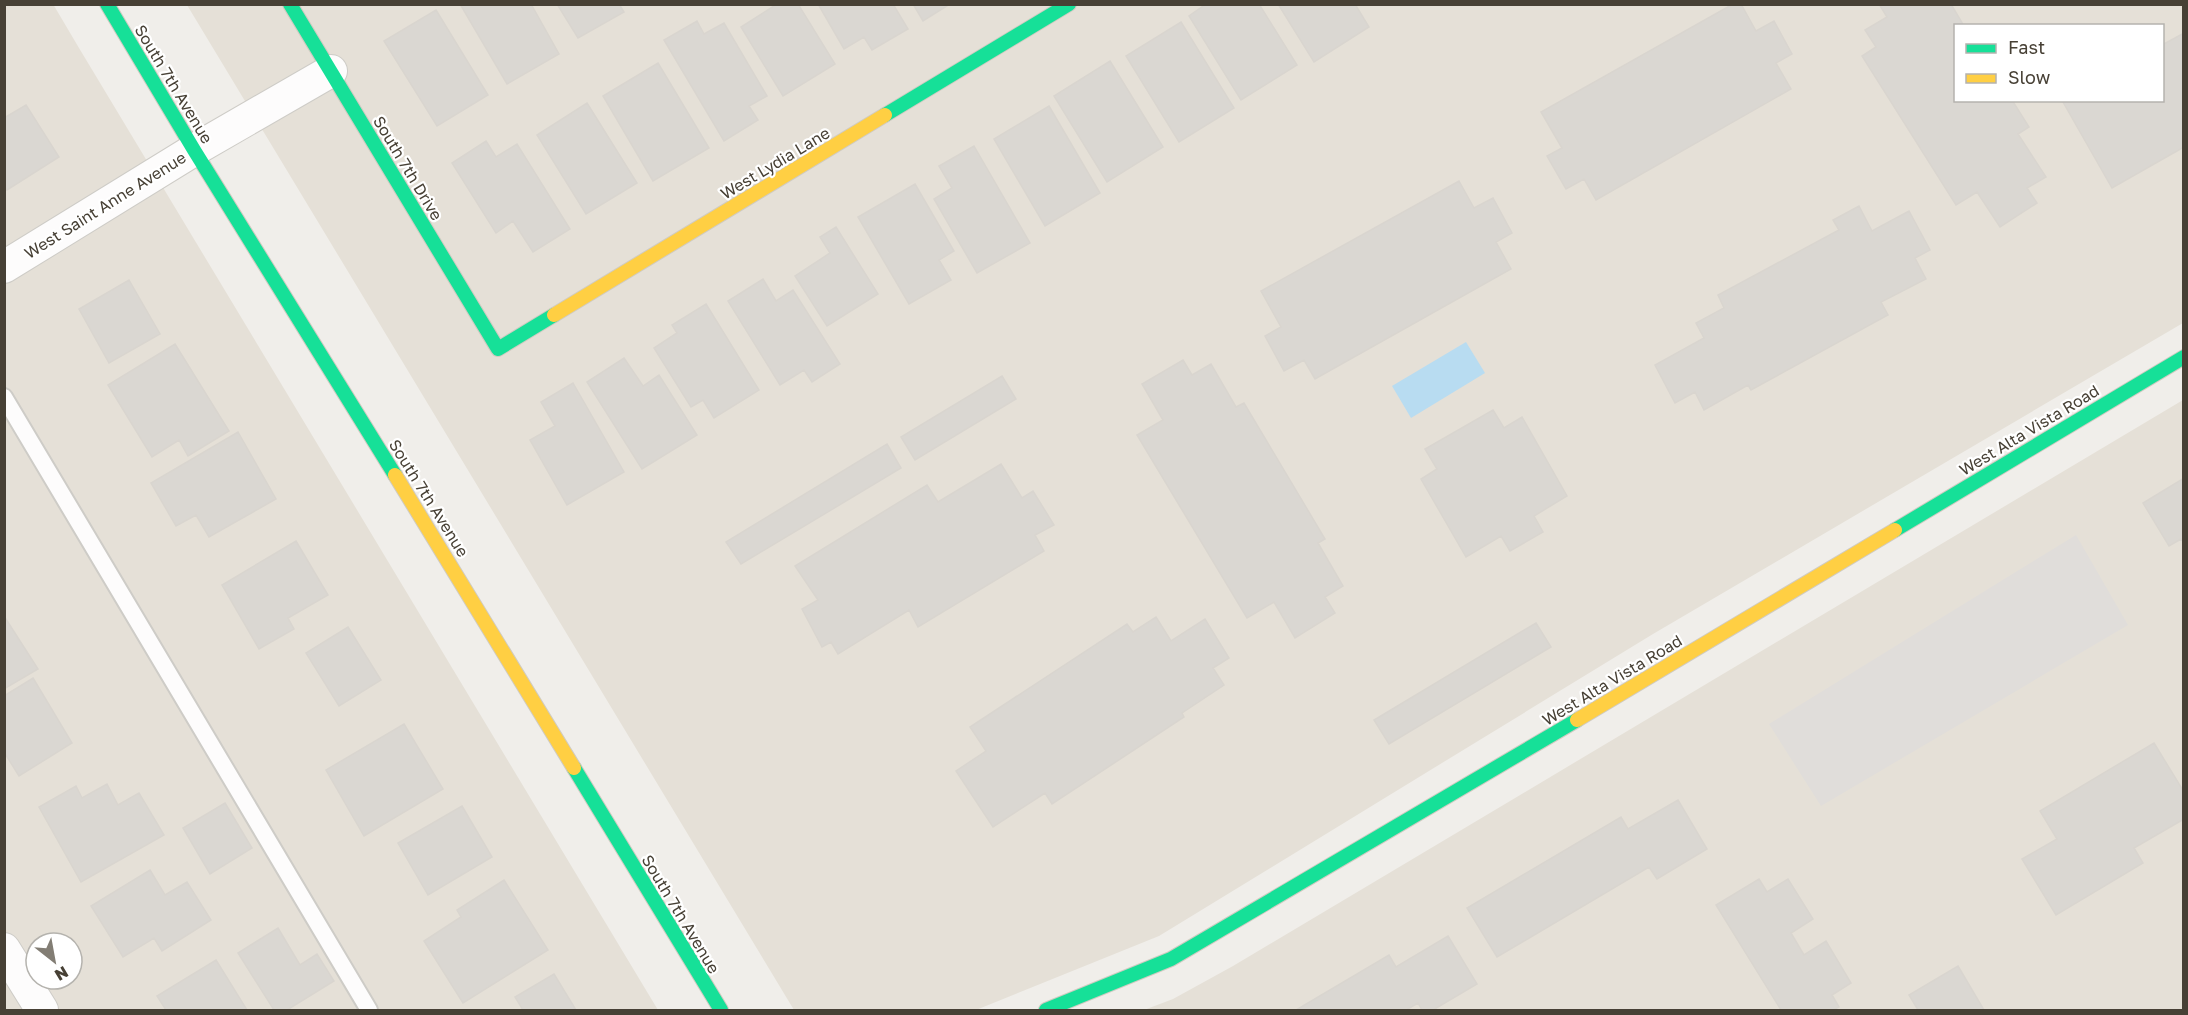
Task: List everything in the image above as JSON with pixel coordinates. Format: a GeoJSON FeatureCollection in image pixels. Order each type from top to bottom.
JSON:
{"type":"FeatureCollection","features":[{"type":"Feature","properties":{"kind":"street","name":"South 7th Avenue"},"geometry":{"type":"LineString","coordinates":[[107,4],[721,1011]]}},
{"type":"Feature","properties":{"kind":"street","name":"West Lydia Lane"},"geometry":{"type":"LineString","coordinates":[[498,349],[1069,4]]}},
{"type":"Feature","properties":{"kind":"street","name":"South 7th Drive"},"geometry":{"type":"LineString","coordinates":[[296,6],[331,71],[498,349]]}},
{"type":"Feature","properties":{"kind":"street","name":"West Saint Anne Avenue"},"geometry":{"type":"LineString","coordinates":[[4,267],[194,150],[331,71]]}},
{"type":"Feature","properties":{"kind":"street","name":"West Alta Vista Road"},"geometry":{"type":"LineString","coordinates":[[1046,1011],[1171,959],[1626,691],[2184,357]]}},
{"type":"Feature","properties":{"kind":"street"},"geometry":{"type":"LineString","coordinates":[[4,948],[42,1011]]}},
{"type":"Feature","properties":{"kind":"lane"},"geometry":{"type":"LineString","coordinates":[[4,397],[369,1011]]}},
{"type":"Feature","properties":{"kind":"shaded area"},"geometry":{"type":"Polygon","coordinates":[[[53,4],[658,1010],[5,1010],[4,5],[53,4]]]}},
{"type":"Feature","properties":{"kind":"shaded area"},"geometry":{"type":"Polygon","coordinates":[[[187,5],[2183,5],[2183,323],[1653,634],[1159,936],[976,1010],[794,1010],[187,5]]]}},
{"type":"Feature","properties":{"kind":"shaded area"},"geometry":{"type":"Polygon","coordinates":[[[2183,400],[2183,1010],[1144,1010],[1173,999],[1233,966],[2183,400]]]}},
{"type":"Feature","properties":{"kind":"shaded area"},"geometry":{"type":"Polygon","coordinates":[[[2076,535],[2128,625],[1821,806],[1769,724],[2076,535]]]}},
{"type":"Feature","properties":{"kind":"water"},"geometry":{"type":"Polygon","coordinates":[[[1466,342],[1485,373],[1411,418],[1392,386],[1466,342]]]}},
{"type":"Feature","properties":{"kind":"building"},"geometry":{"type":"Polygon","coordinates":[[[460,4],[531,4],[559,54],[507,84],[460,4]]]}},
{"type":"Feature","properties":{"kind":"building"},"geometry":{"type":"Polygon","coordinates":[[[557,4],[619,4],[624,12],[578,38],[557,4]]]}},
{"type":"Feature","properties":{"kind":"building"},"geometry":{"type":"Polygon","coordinates":[[[777,4],[798,4],[835,64],[783,96],[741,27],[777,4]]]}},
{"type":"Feature","properties":{"kind":"building"},"geometry":{"type":"Polygon","coordinates":[[[818,4],[893,4],[908,29],[872,50],[864,37],[844,49],[818,4]]]}},
{"type":"Feature","properties":{"kind":"building"},"geometry":{"type":"Polygon","coordinates":[[[913,4],[950,4],[923,21],[913,4]]]}},
{"type":"Feature","properties":{"kind":"building"},"geometry":{"type":"Polygon","coordinates":[[[1206,4],[1259,4],[1297,65],[1241,100],[1189,16],[1206,4]]]}},
{"type":"Feature","properties":{"kind":"building"},"geometry":{"type":"Polygon","coordinates":[[[1278,4],[1355,4],[1369,27],[1314,62],[1278,4]]]}},
{"type":"Feature","properties":{"kind":"building"},"geometry":{"type":"Polygon","coordinates":[[[1733,4],[1741,4],[1756,31],[1774,21],[1792,54],[1776,63],[1791,89],[1596,200],[1584,179],[1566,189],[1547,156],[1562,148],[1541,112],[1733,4]]]}},
{"type":"Feature","properties":{"kind":"building"},"geometry":{"type":"Polygon","coordinates":[[[1879,4],[1951,4],[1963,24],[1954,24],[1954,102],[2013,102],[2029,127],[2018,134],[2046,177],[2027,188],[2037,203],[2000,227],[1977,192],[1956,205],[1862,56],[1876,47],[1865,30],[1887,17],[1879,4]]]}},
{"type":"Feature","properties":{"kind":"building"},"geometry":{"type":"Polygon","coordinates":[[[436,10],[488,95],[437,126],[384,41],[436,10]]]}},
{"type":"Feature","properties":{"kind":"building"},"geometry":{"type":"Polygon","coordinates":[[[697,21],[704,34],[724,23],[767,96],[749,106],[758,120],[724,141],[664,40],[697,21]]]}},
{"type":"Feature","properties":{"kind":"building"},"geometry":{"type":"Polygon","coordinates":[[[1181,22],[1234,108],[1179,142],[1126,56],[1181,22]]]}},
{"type":"Feature","properties":{"kind":"building"},"geometry":{"type":"Polygon","coordinates":[[[2184,33],[2184,147],[2112,188],[2063,102],[2164,102],[2164,44],[2184,33]]]}},
{"type":"Feature","properties":{"kind":"building"},"geometry":{"type":"Polygon","coordinates":[[[1110,61],[1163,147],[1107,182],[1054,96],[1110,61]]]}},
{"type":"Feature","properties":{"kind":"building"},"geometry":{"type":"Polygon","coordinates":[[[658,63],[709,148],[653,181],[603,96],[658,63]]]}},
{"type":"Feature","properties":{"kind":"building"},"geometry":{"type":"Polygon","coordinates":[[[587,103],[637,183],[586,214],[537,135],[587,103]]]}},
{"type":"Feature","properties":{"kind":"building"},"geometry":{"type":"Polygon","coordinates":[[[26,105],[59,157],[7,190],[4,186],[4,118],[26,105]]]}},
{"type":"Feature","properties":{"kind":"building"},"geometry":{"type":"Polygon","coordinates":[[[1049,106],[1100,193],[1045,226],[994,139],[1049,106]]]}},
{"type":"Feature","properties":{"kind":"building"},"geometry":{"type":"Polygon","coordinates":[[[486,141],[496,157],[517,144],[570,229],[533,252],[513,221],[496,233],[452,163],[486,141]]]}},
{"type":"Feature","properties":{"kind":"building"},"geometry":{"type":"Polygon","coordinates":[[[974,146],[1030,243],[977,273],[934,199],[952,188],[939,166],[974,146]]]}},
{"type":"Feature","properties":{"kind":"building"},"geometry":{"type":"Polygon","coordinates":[[[1459,181],[1474,208],[1493,198],[1512,233],[1496,242],[1511,269],[1315,379],[1304,360],[1284,371],[1265,336],[1281,327],[1261,291],[1459,181]]]}},
{"type":"Feature","properties":{"kind":"building"},"geometry":{"type":"Polygon","coordinates":[[[915,184],[954,251],[939,260],[951,280],[909,304],[858,217],[915,184]]]}},
{"type":"Feature","properties":{"kind":"building"},"geometry":{"type":"Polygon","coordinates":[[[1859,206],[1872,231],[1909,211],[1930,250],[1915,258],[1926,279],[1881,302],[1888,315],[1751,390],[1748,385],[1704,410],[1695,392],[1675,403],[1655,365],[1704,338],[1696,323],[1724,308],[1718,295],[1839,230],[1833,220],[1859,206]]]}},
{"type":"Feature","properties":{"kind":"building"},"geometry":{"type":"Polygon","coordinates":[[[836,227],[878,294],[827,326],[795,276],[830,253],[820,237],[836,227]]]}},
{"type":"Feature","properties":{"kind":"building"},"geometry":{"type":"Polygon","coordinates":[[[763,279],[776,301],[793,290],[840,364],[812,382],[804,370],[780,385],[728,301],[763,279]]]}},
{"type":"Feature","properties":{"kind":"building"},"geometry":{"type":"Polygon","coordinates":[[[129,280],[160,334],[109,363],[79,309],[129,280]]]}},
{"type":"Feature","properties":{"kind":"building"},"geometry":{"type":"Polygon","coordinates":[[[706,304],[759,390],[714,418],[703,400],[691,407],[654,348],[677,333],[672,325],[706,304]]]}},
{"type":"Feature","properties":{"kind":"building"},"geometry":{"type":"Polygon","coordinates":[[[175,344],[229,431],[188,456],[179,440],[152,457],[108,385],[175,344]]]}},
{"type":"Feature","properties":{"kind":"building"},"geometry":{"type":"Polygon","coordinates":[[[624,358],[643,386],[659,375],[697,435],[642,469],[587,382],[624,358]]]}},
{"type":"Feature","properties":{"kind":"building"},"geometry":{"type":"Polygon","coordinates":[[[1183,360],[1192,375],[1211,364],[1236,407],[1244,403],[1325,539],[1318,543],[1343,586],[1325,597],[1335,613],[1295,638],[1274,602],[1247,618],[1137,435],[1163,420],[1142,384],[1183,360]]]}},
{"type":"Feature","properties":{"kind":"building"},"geometry":{"type":"Polygon","coordinates":[[[1002,376],[1016,399],[915,460],[901,437],[1002,376]]]}},
{"type":"Feature","properties":{"kind":"building"},"geometry":{"type":"Polygon","coordinates":[[[573,383],[624,472],[567,505],[530,440],[555,426],[541,402],[573,383]]]}},
{"type":"Feature","properties":{"kind":"building"},"geometry":{"type":"Polygon","coordinates":[[[1493,410],[1504,428],[1522,417],[1567,496],[1534,516],[1543,532],[1510,551],[1501,536],[1466,557],[1421,479],[1437,469],[1425,449],[1493,410]]]}},
{"type":"Feature","properties":{"kind":"building"},"geometry":{"type":"Polygon","coordinates":[[[238,432],[276,499],[209,537],[196,515],[176,526],[151,483],[238,432]]]}},
{"type":"Feature","properties":{"kind":"building"},"geometry":{"type":"Polygon","coordinates":[[[887,444],[901,468],[741,564],[726,542],[887,444]]]}},
{"type":"Feature","properties":{"kind":"building"},"geometry":{"type":"Polygon","coordinates":[[[1001,464],[1022,498],[1033,491],[1054,525],[1035,535],[1044,551],[918,627],[909,610],[838,654],[831,642],[822,647],[802,609],[818,600],[795,566],[927,485],[938,502],[1001,464]]]}},
{"type":"Feature","properties":{"kind":"building"},"geometry":{"type":"Polygon","coordinates":[[[2184,478],[2184,543],[2181,539],[2169,546],[2143,503],[2184,478]]]}},
{"type":"Feature","properties":{"kind":"building"},"geometry":{"type":"Polygon","coordinates":[[[296,541],[328,595],[288,618],[294,629],[259,649],[222,585],[296,541]]]}},
{"type":"Feature","properties":{"kind":"building"},"geometry":{"type":"Polygon","coordinates":[[[4,616],[38,669],[4,689],[4,616]]]}},
{"type":"Feature","properties":{"kind":"building"},"geometry":{"type":"Polygon","coordinates":[[[1156,617],[1171,641],[1205,619],[1229,658],[1213,668],[1224,685],[1182,713],[1184,717],[1052,804],[1045,793],[993,827],[956,771],[986,751],[970,727],[1127,624],[1133,632],[1156,617]]]}},
{"type":"Feature","properties":{"kind":"building"},"geometry":{"type":"Polygon","coordinates":[[[1536,623],[1551,647],[1389,744],[1374,720],[1536,623]]]}},
{"type":"Feature","properties":{"kind":"building"},"geometry":{"type":"Polygon","coordinates":[[[348,627],[381,680],[339,706],[306,653],[348,627]]]}},
{"type":"Feature","properties":{"kind":"building"},"geometry":{"type":"Polygon","coordinates":[[[33,678],[72,743],[19,776],[4,752],[4,696],[33,678]]]}},
{"type":"Feature","properties":{"kind":"building"},"geometry":{"type":"Polygon","coordinates":[[[404,724],[443,789],[364,836],[326,770],[404,724]]]}},
{"type":"Feature","properties":{"kind":"building"},"geometry":{"type":"Polygon","coordinates":[[[2154,743],[2184,792],[2184,819],[2134,848],[2143,863],[2056,915],[2022,859],[2057,839],[2040,811],[2154,743]]]}},
{"type":"Feature","properties":{"kind":"building"},"geometry":{"type":"Polygon","coordinates":[[[107,784],[118,805],[139,793],[164,835],[81,882],[39,807],[76,786],[82,798],[107,784]]]}},
{"type":"Feature","properties":{"kind":"building"},"geometry":{"type":"Polygon","coordinates":[[[1678,800],[1707,849],[1657,879],[1649,867],[1497,957],[1467,908],[1621,817],[1628,829],[1678,800]]]}},
{"type":"Feature","properties":{"kind":"building"},"geometry":{"type":"Polygon","coordinates":[[[225,803],[252,848],[210,874],[183,828],[225,803]]]}},
{"type":"Feature","properties":{"kind":"building"},"geometry":{"type":"Polygon","coordinates":[[[462,806],[492,857],[428,895],[398,843],[462,806]]]}},
{"type":"Feature","properties":{"kind":"building"},"geometry":{"type":"Polygon","coordinates":[[[150,870],[165,895],[187,882],[211,920],[162,951],[154,938],[123,957],[91,906],[150,870]]]}},
{"type":"Feature","properties":{"kind":"building"},"geometry":{"type":"Polygon","coordinates":[[[1759,879],[1767,892],[1788,879],[1813,919],[1791,933],[1804,955],[1826,941],[1851,983],[1832,995],[1839,1007],[1833,1010],[1781,1010],[1716,905],[1759,879]]]}},
{"type":"Feature","properties":{"kind":"building"},"geometry":{"type":"Polygon","coordinates":[[[504,880],[548,950],[463,1003],[424,941],[461,917],[457,910],[504,880]]]}},
{"type":"Feature","properties":{"kind":"building"},"geometry":{"type":"Polygon","coordinates":[[[278,928],[300,965],[317,954],[334,981],[287,1010],[274,1010],[238,953],[278,928]]]}},
{"type":"Feature","properties":{"kind":"building"},"geometry":{"type":"Polygon","coordinates":[[[1448,936],[1477,984],[1433,1010],[1422,1010],[1418,1003],[1406,1010],[1296,1010],[1389,955],[1396,967],[1448,936]]]}},
{"type":"Feature","properties":{"kind":"building"},"geometry":{"type":"Polygon","coordinates":[[[216,960],[247,1010],[166,1010],[157,996],[216,960]]]}},
{"type":"Feature","properties":{"kind":"building"},"geometry":{"type":"Polygon","coordinates":[[[1958,966],[1984,1010],[1918,1010],[1909,995],[1958,966]]]}},
{"type":"Feature","properties":{"kind":"building"},"geometry":{"type":"Polygon","coordinates":[[[554,974],[576,1010],[523,1010],[515,997],[554,974]]]}},
{"type":"Feature","properties":{"kind":"traffic: fast"},"geometry":{"type":"LineString","coordinates":[[107,4],[194,150],[395,475]]}},
{"type":"Feature","properties":{"kind":"traffic: fast"},"geometry":{"type":"LineString","coordinates":[[290,4],[498,349],[554,315]]}},
{"type":"Feature","properties":{"kind":"traffic: fast"},"geometry":{"type":"LineString","coordinates":[[885,115],[1069,4]]}},
{"type":"Feature","properties":{"kind":"traffic: fast"},"geometry":{"type":"LineString","coordinates":[[1895,530],[2184,357]]}},
{"type":"Feature","properties":{"kind":"traffic: fast"},"geometry":{"type":"LineString","coordinates":[[1046,1010],[1171,959],[1577,720]]}},
{"type":"Feature","properties":{"kind":"traffic: fast"},"geometry":{"type":"LineString","coordinates":[[574,768],[721,1010]]}},
{"type":"Feature","properties":{"kind":"traffic: slow"},"geometry":{"type":"LineString","coordinates":[[554,315],[885,115]]}},
{"type":"Feature","properties":{"kind":"traffic: slow"},"geometry":{"type":"LineString","coordinates":[[395,475],[574,768]]}},
{"type":"Feature","properties":{"kind":"traffic: slow"},"geometry":{"type":"LineString","coordinates":[[1577,720],[1895,530]]}}]}
